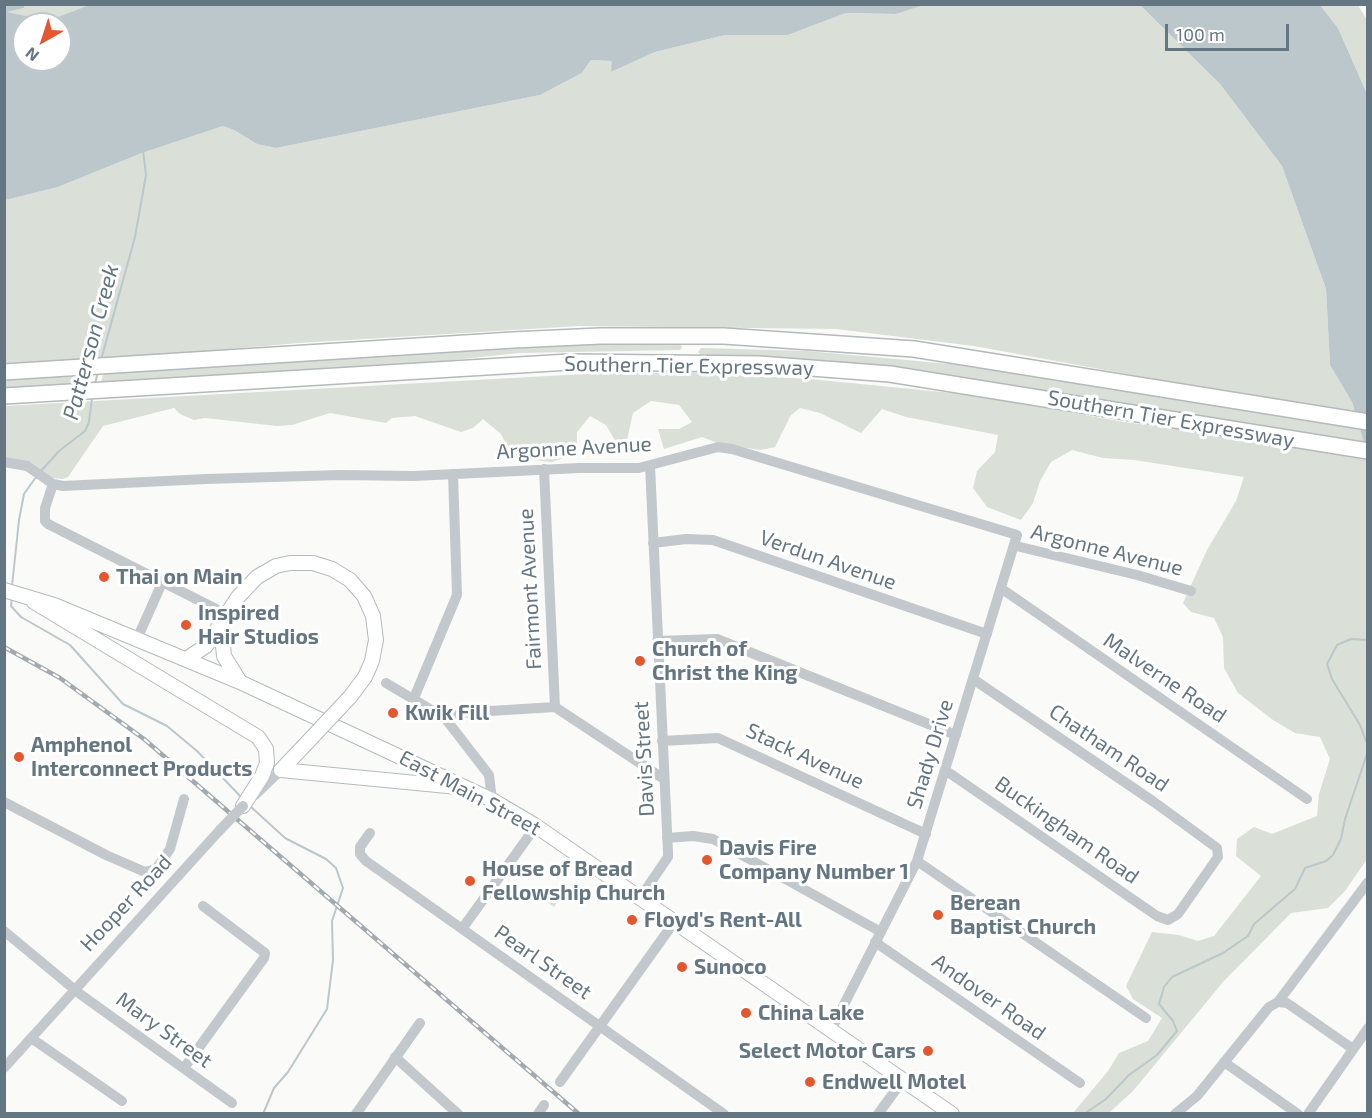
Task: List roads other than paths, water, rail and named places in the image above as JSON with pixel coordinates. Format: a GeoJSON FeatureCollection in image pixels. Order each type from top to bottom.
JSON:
{"type":"FeatureCollection","features":[{"type":"Feature","properties":{"kind":"highway","name":"Southern Tier Expressway"},"geometry":{"type":"LineString","coordinates":[[4,372],[600,336],[724,336],[914,349],[1368,423]]}},
{"type":"Feature","properties":{"kind":"highway","name":"Southern Tier Expressway"},"geometry":{"type":"LineString","coordinates":[[4,396],[569,362],[759,364],[890,374],[1368,451]]}},
{"type":"Feature","properties":{"kind":"main road"},"geometry":{"type":"LineString","coordinates":[[186,659],[206,646],[245,588],[260,574],[276,566],[290,563],[313,563],[342,574],[364,597],[375,628],[372,661],[365,677],[350,697],[281,770]]}},
{"type":"Feature","properties":{"kind":"main road","name":"East Main Street"},"geometry":{"type":"LineString","coordinates":[[5,590],[22,594],[240,681],[492,800],[536,826],[952,1113]]}},
{"type":"Feature","properties":{"kind":"main road"},"geometry":{"type":"LineString","coordinates":[[22,594],[48,613],[258,737],[266,749],[267,763],[262,783],[243,806]]}},
{"type":"Feature","properties":{"kind":"main road"},"geometry":{"type":"LineString","coordinates":[[221,626],[224,656],[240,681]]}},
{"type":"Feature","properties":{"kind":"main road"},"geometry":{"type":"LineString","coordinates":[[281,770],[468,788]]}},
{"type":"Feature","properties":{"kind":"street","name":"Argonne Avenue"},"geometry":{"type":"LineString","coordinates":[[53,484],[340,475],[453,474],[650,466],[703,450],[732,449],[1017,535],[1016,546],[1137,575],[1191,591]]}},
{"type":"Feature","properties":{"kind":"street"},"geometry":{"type":"LineString","coordinates":[[4,462],[33,469],[53,484],[45,508],[45,521],[58,530],[216,609]]}},
{"type":"Feature","properties":{"kind":"street","name":"Davis Street"},"geometry":{"type":"LineString","coordinates":[[640,898],[668,857],[650,466]]}},
{"type":"Feature","properties":{"kind":"street","name":"Fairmont Avenue"},"geometry":{"type":"LineString","coordinates":[[544,469],[555,707]]}},
{"type":"Feature","properties":{"kind":"street"},"geometry":{"type":"LineString","coordinates":[[414,698],[457,595],[453,474]]}},
{"type":"Feature","properties":{"kind":"street","name":"Verdun Avenue"},"geometry":{"type":"LineString","coordinates":[[653,543],[686,539],[713,540],[987,634]]}},
{"type":"Feature","properties":{"kind":"street","name":"Shady Drive"},"geometry":{"type":"LineString","coordinates":[[831,1030],[917,861],[1016,546]]}},
{"type":"Feature","properties":{"kind":"street"},"geometry":{"type":"LineString","coordinates":[[137,639],[162,583]]}},
{"type":"Feature","properties":{"kind":"street","name":"Malverne Road"},"geometry":{"type":"LineString","coordinates":[[1002,589],[1307,799]]}},
{"type":"Feature","properties":{"kind":"street"},"geometry":{"type":"LineString","coordinates":[[657,641],[717,639],[956,735]]}},
{"type":"Feature","properties":{"kind":"street","name":"Chatham Road"},"geometry":{"type":"LineString","coordinates":[[973,679],[1154,802],[1217,848],[1219,853],[1178,914],[1168,920]]}},
{"type":"Feature","properties":{"kind":"street"},"geometry":{"type":"LineString","coordinates":[[386,683],[445,718],[489,775],[492,800]]}},
{"type":"Feature","properties":{"kind":"street"},"geometry":{"type":"LineString","coordinates":[[445,718],[458,712],[555,707],[664,779]]}},
{"type":"Feature","properties":{"kind":"street","name":"Stack Avenue"},"geometry":{"type":"LineString","coordinates":[[662,741],[718,738],[926,834]]}},
{"type":"Feature","properties":{"kind":"street"},"geometry":{"type":"LineString","coordinates":[[262,783],[281,770]]}},
{"type":"Feature","properties":{"kind":"street","name":"Buckingham Road"},"geometry":{"type":"LineString","coordinates":[[945,770],[1157,916],[1168,920]]}},
{"type":"Feature","properties":{"kind":"street"},"geometry":{"type":"LineString","coordinates":[[4,802],[106,855],[145,872],[156,869],[170,849],[184,799]]}},
{"type":"Feature","properties":{"kind":"street","name":"Hooper Road"},"geometry":{"type":"LineString","coordinates":[[4,1068],[243,806]]}},
{"type":"Feature","properties":{"kind":"street"},"geometry":{"type":"LineString","coordinates":[[462,928],[536,826]]}},
{"type":"Feature","properties":{"kind":"street","name":"Pearl Street"},"geometry":{"type":"LineString","coordinates":[[370,833],[360,847],[360,854],[366,861],[724,1113]]}},
{"type":"Feature","properties":{"kind":"street"},"geometry":{"type":"LineString","coordinates":[[667,838],[701,836],[713,839],[881,932]]}},
{"type":"Feature","properties":{"kind":"street"},"geometry":{"type":"LineString","coordinates":[[917,861],[1146,1018]]}},
{"type":"Feature","properties":{"kind":"street"},"geometry":{"type":"LineString","coordinates":[[1175,1113],[1197,1096],[1269,1007],[1278,1002],[1368,882]]}},
{"type":"Feature","properties":{"kind":"street"},"geometry":{"type":"LineString","coordinates":[[184,1068],[264,958],[265,953],[203,906]]}},
{"type":"Feature","properties":{"kind":"street"},"geometry":{"type":"LineString","coordinates":[[560,1082],[675,921]]}},
{"type":"Feature","properties":{"kind":"street","name":"Mary Street"},"geometry":{"type":"LineString","coordinates":[[4,931],[74,989],[232,1103]]}},
{"type":"Feature","properties":{"kind":"street","name":"Andover Road"},"geometry":{"type":"LineString","coordinates":[[876,942],[1080,1083]]}},
{"type":"Feature","properties":{"kind":"street"},"geometry":{"type":"LineString","coordinates":[[1278,1002],[1287,1003],[1353,1049]]}},
{"type":"Feature","properties":{"kind":"street"},"geometry":{"type":"LineString","coordinates":[[356,1113],[420,1023]]}},
{"type":"Feature","properties":{"kind":"street"},"geometry":{"type":"LineString","coordinates":[[1308,1113],[1368,1028]]}},
{"type":"Feature","properties":{"kind":"street"},"geometry":{"type":"LineString","coordinates":[[31,1038],[122,1101]]}},
{"type":"Feature","properties":{"kind":"street"},"geometry":{"type":"LineString","coordinates":[[395,1058],[458,1113]]}},
{"type":"Feature","properties":{"kind":"street"},"geometry":{"type":"LineString","coordinates":[[1224,1062],[1298,1113]]}},
{"type":"Feature","properties":{"kind":"street"},"geometry":{"type":"LineString","coordinates":[[878,1113],[903,1080]]}},
{"type":"Feature","properties":{"kind":"waterway","name":"Patterson Creek"},"geometry":{"type":"LineString","coordinates":[[101,360],[135,237],[146,175],[143,150]]}},
{"type":"Feature","properties":{"kind":"waterway","name":"Patterson Creek"},"geometry":{"type":"LineString","coordinates":[[95,384],[98,372]]}},
{"type":"Feature","properties":{"kind":"waterway","name":"Patterson Creek"},"geometry":{"type":"LineString","coordinates":[[42,470],[59,451],[85,431],[89,422],[92,398]]}},
{"type":"Feature","properties":{"kind":"waterway","name":"Patterson Creek"},"geometry":{"type":"LineString","coordinates":[[12,586],[24,494],[36,477]]}},
{"type":"Feature","properties":{"kind":"waterway","name":"Patterson Creek"},"geometry":{"type":"LineString","coordinates":[[12,598],[11,606],[21,617],[70,645],[123,704],[167,726],[197,751],[242,798]]}},
{"type":"Feature","properties":{"kind":"waterway"},"geometry":{"type":"LineString","coordinates":[[1368,640],[1351,639],[1337,645],[1327,664],[1332,679],[1360,725],[1368,746]]}},
{"type":"Feature","properties":{"kind":"waterway"},"geometry":{"type":"LineString","coordinates":[[1084,1114],[1106,1099],[1129,1075],[1157,1055],[1177,1031],[1173,1021],[1159,1004],[1164,987],[1172,977],[1223,953],[1248,936],[1254,924],[1295,889],[1305,868],[1326,861],[1333,855],[1341,839],[1345,819],[1368,751]]}},
{"type":"Feature","properties":{"kind":"waterway","name":"Patterson Creek"},"geometry":{"type":"LineString","coordinates":[[250,806],[285,838],[326,859],[336,868],[343,888],[332,921],[333,960],[327,1009],[288,1072],[274,1088],[263,1114]]}},
{"type":"Feature","properties":{"kind":"railway"},"geometry":{"type":"LineString","coordinates":[[4,647],[60,678],[144,739],[579,1114]]}},
{"type":"Feature","properties":{"kind":"place","name":"Thai on Main"},"geometry":{"type":"Point","coordinates":[104,577]}},
{"type":"Feature","properties":{"kind":"place","name":"Inspired Hair Studios"},"geometry":{"type":"Point","coordinates":[186,625]}},
{"type":"Feature","properties":{"kind":"place","name":"Church of Christ the King"},"geometry":{"type":"Point","coordinates":[640,661]}},
{"type":"Feature","properties":{"kind":"place","name":"Kwik Fill"},"geometry":{"type":"Point","coordinates":[393,713]}},
{"type":"Feature","properties":{"kind":"place","name":"Amphenol Interconnect Products"},"geometry":{"type":"Point","coordinates":[19,757]}},
{"type":"Feature","properties":{"kind":"place","name":"Davis Fire Company Number 1"},"geometry":{"type":"Point","coordinates":[707,860]}},
{"type":"Feature","properties":{"kind":"place","name":"House of Bread Fellowship Church"},"geometry":{"type":"Point","coordinates":[470,881]}},
{"type":"Feature","properties":{"kind":"place","name":"Berean Baptist Church"},"geometry":{"type":"Point","coordinates":[938,915]}},
{"type":"Feature","properties":{"kind":"place","name":"Floyd's Rent-All"},"geometry":{"type":"Point","coordinates":[632,920]}},
{"type":"Feature","properties":{"kind":"place","name":"Sunoco"},"geometry":{"type":"Point","coordinates":[682,967]}},
{"type":"Feature","properties":{"kind":"place","name":"China Lake"},"geometry":{"type":"Point","coordinates":[746,1013]}},
{"type":"Feature","properties":{"kind":"place","name":"Select Motor Cars"},"geometry":{"type":"Point","coordinates":[928,1051]}},
{"type":"Feature","properties":{"kind":"place","name":"Endwell Motel"},"geometry":{"type":"Point","coordinates":[810,1082]}}]}
